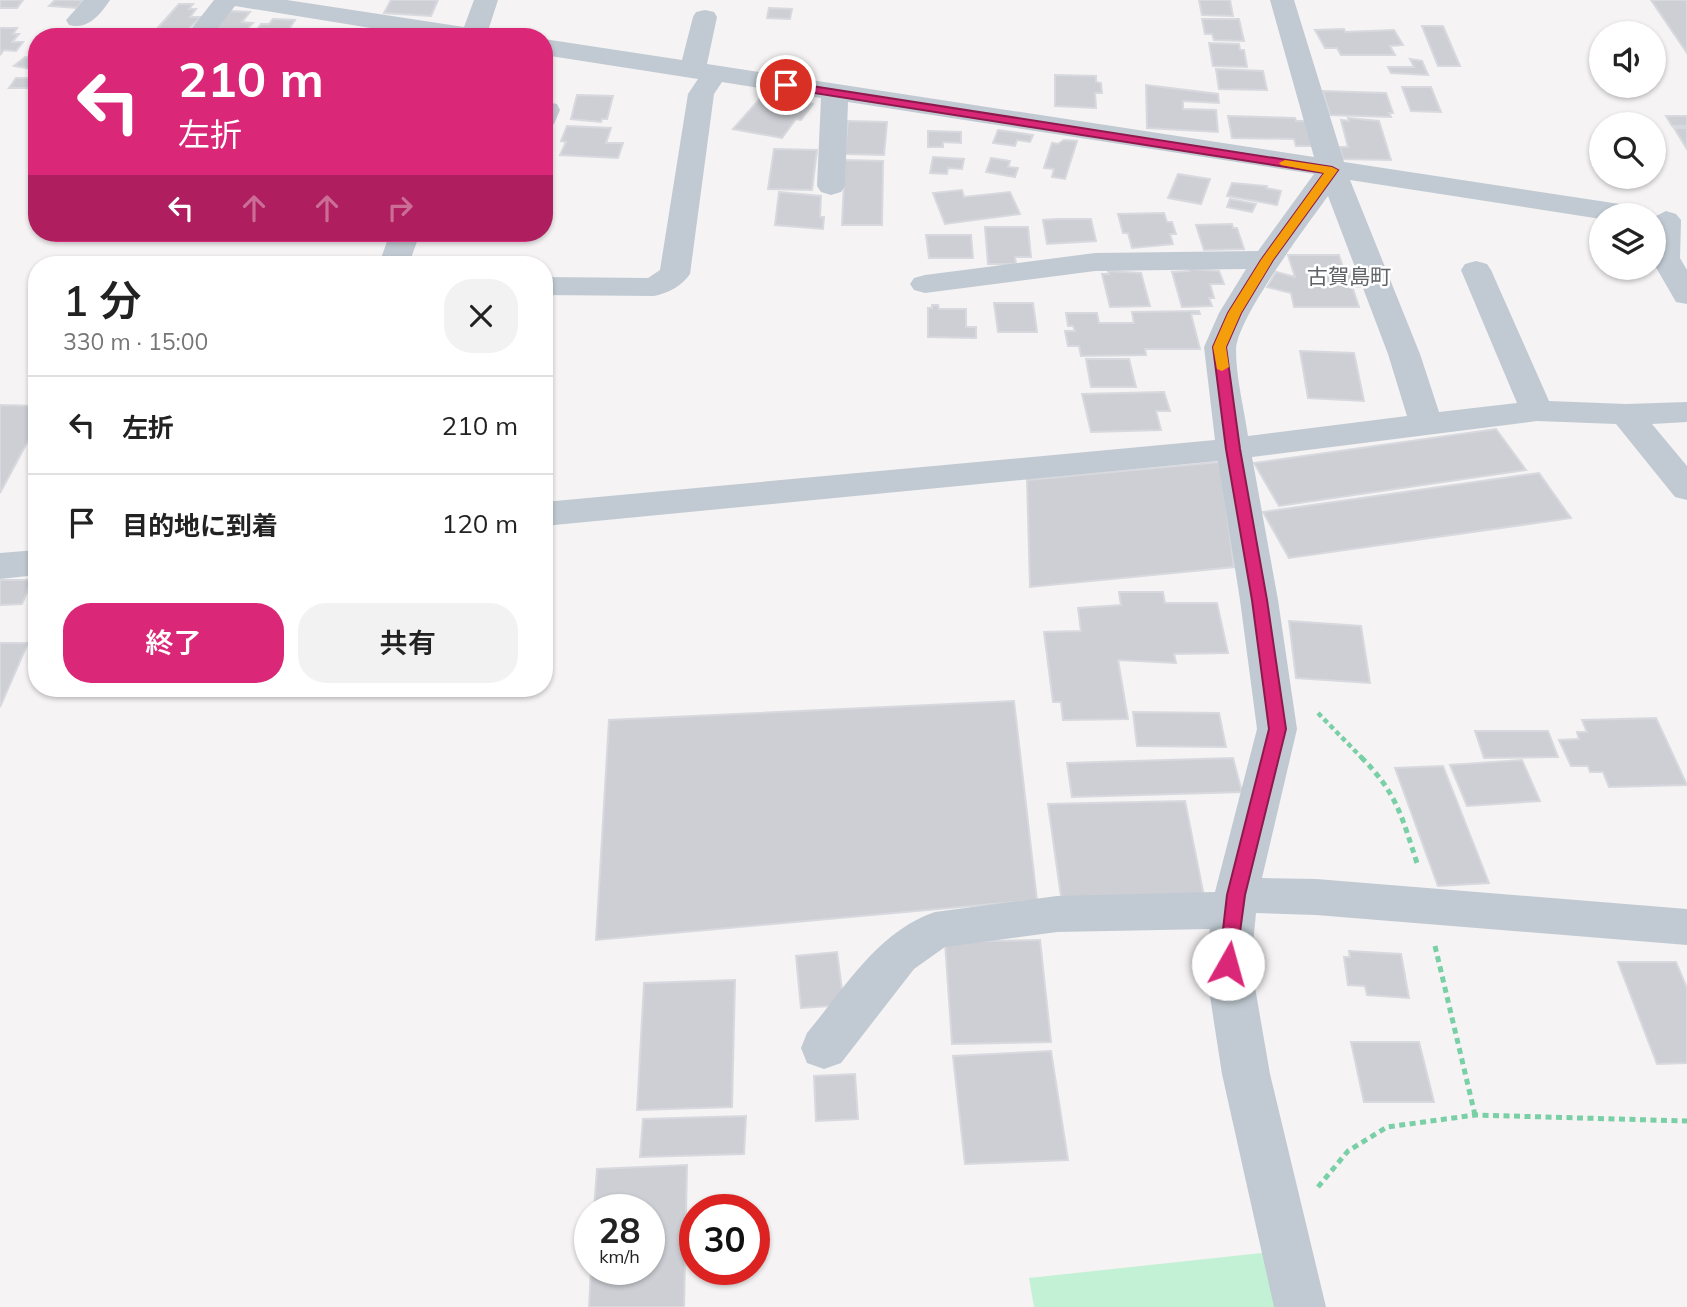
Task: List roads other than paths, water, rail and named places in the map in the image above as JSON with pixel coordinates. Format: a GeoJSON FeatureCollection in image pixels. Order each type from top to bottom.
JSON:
{"type":"FeatureCollection","features":[{"type":"Feature","properties":{"kind":"street"},"geometry":{"type":"LineString","coordinates":[[78,20],[98,0]]}},
{"type":"Feature","properties":{"kind":"street"},"geometry":{"type":"LineString","coordinates":[[205,28],[227,0]]}},
{"type":"Feature","properties":{"kind":"street"},"geometry":{"type":"LineString","coordinates":[[239,0],[316,6],[428,28]]}},
{"type":"Feature","properties":{"kind":"street"},"geometry":{"type":"LineString","coordinates":[[477,28],[486,0]]}},
{"type":"Feature","properties":{"kind":"street"},"geometry":{"type":"LineString","coordinates":[[1282,0],[1332,170],[1404,354],[1426,424]]}},
{"type":"Feature","properties":{"kind":"street"},"geometry":{"type":"LineString","coordinates":[[553,286],[654,286],[676,274],[701,94],[705,17]]}},
{"type":"Feature","properties":{"kind":"street"},"geometry":{"type":"LineString","coordinates":[[553,48],[1589,208]]}},
{"type":"Feature","properties":{"kind":"street"},"geometry":{"type":"LineString","coordinates":[[831,186],[835,93]]}},
{"type":"Feature","properties":{"kind":"street"},"geometry":{"type":"LineString","coordinates":[[1300,1307],[1246,1074],[1228,964],[1235,903],[1278,729],[1233,449],[1220,347],[1235,313],[1267,260],[1332,170]]}},
{"type":"Feature","properties":{"kind":"street"},"geometry":{"type":"LineString","coordinates":[[1669,221],[1665,258],[1687,295]]}},
{"type":"Feature","properties":{"kind":"street"},"geometry":{"type":"LineString","coordinates":[[925,284],[972,287],[1098,253],[1267,260]]}},
{"type":"Feature","properties":{"kind":"street"},"geometry":{"type":"LineString","coordinates":[[1476,270],[1536,411]]}},
{"type":"Feature","properties":{"kind":"street"},"geometry":{"type":"LineString","coordinates":[[553,513],[1233,449],[1536,411],[1626,414],[1687,412]]}},
{"type":"Feature","properties":{"kind":"street"},"geometry":{"type":"LineString","coordinates":[[1626,414],[1687,489]]}},
{"type":"Feature","properties":{"kind":"street"},"geometry":{"type":"LineString","coordinates":[[0,566],[28,563]]}},
{"type":"Feature","properties":{"kind":"street"},"geometry":{"type":"LineString","coordinates":[[824,1048],[898,956],[935,930],[1057,914],[1316,897],[1687,927]]}},
{"type":"Feature","properties":{"kind":"district","name":"古賀島町"},"geometry":{"type":"Point","coordinates":[1349,276]}}]}
